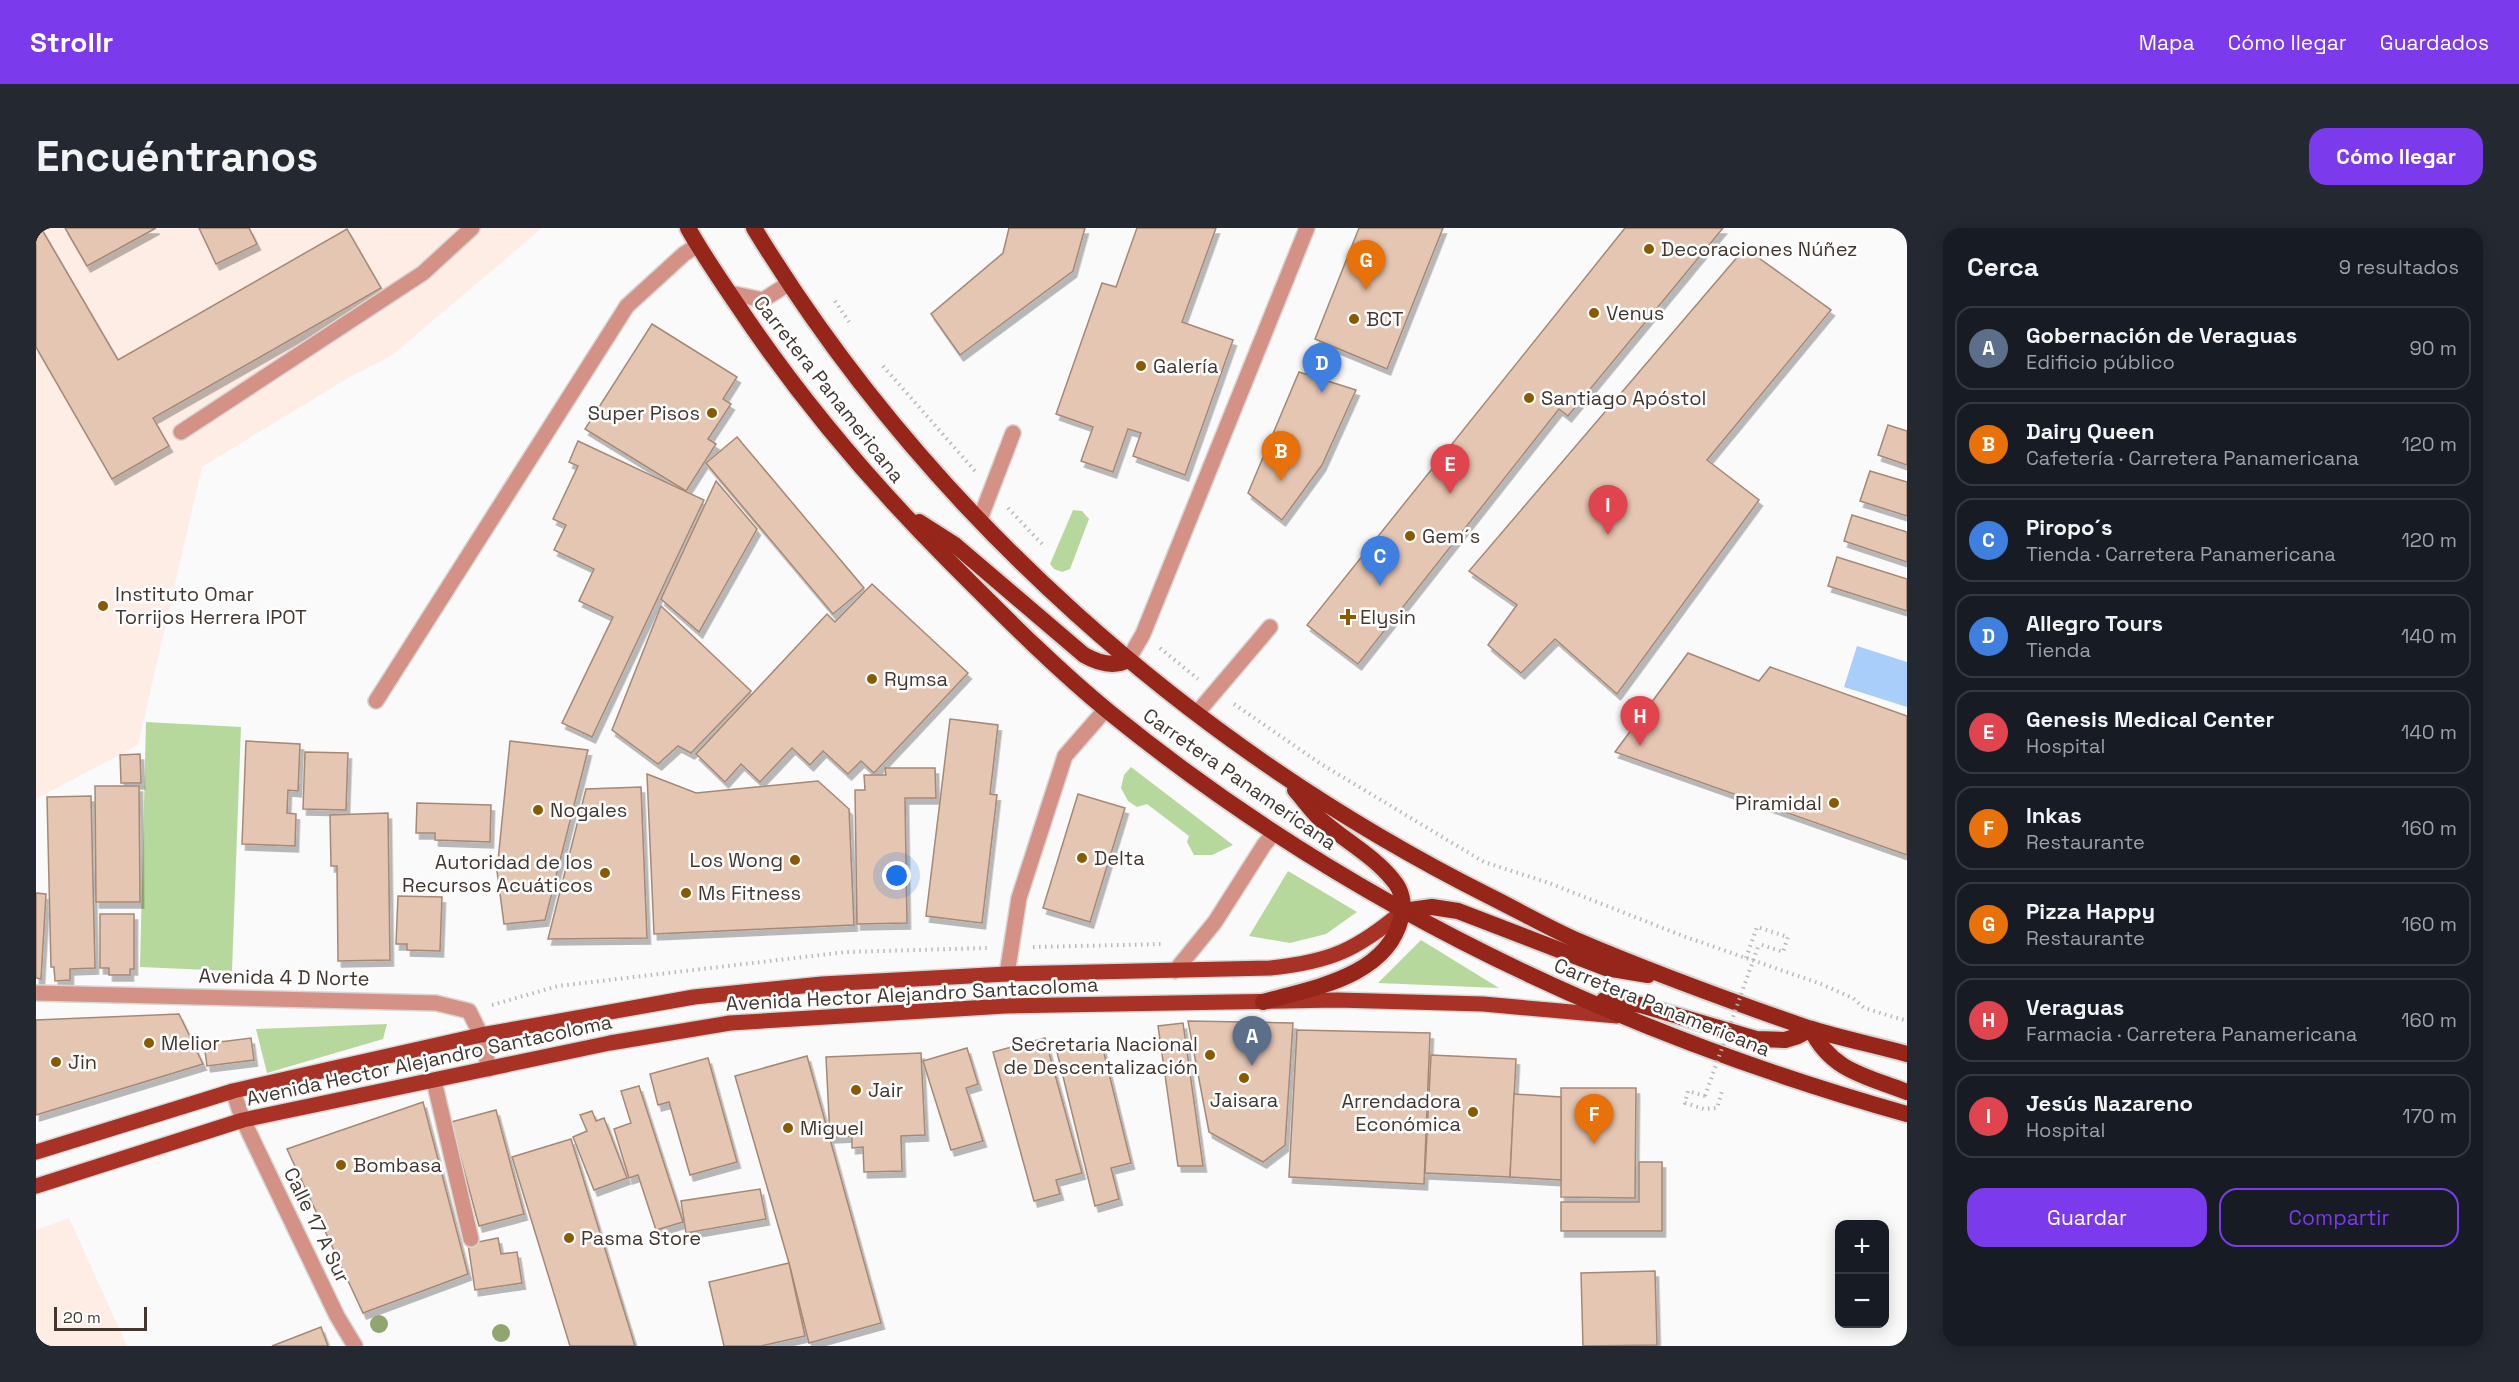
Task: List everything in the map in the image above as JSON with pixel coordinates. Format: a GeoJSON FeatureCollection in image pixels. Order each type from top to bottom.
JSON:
{"type":"FeatureCollection","features":[{"type":"Feature","properties":{"kind":"highway","name":"Carretera Panamericana"},"geometry":{"type":"LineString","coordinates":[[688,228],[760,340],[816,413],[893,506],[1007,620],[1106,709],[1182,769],[1274,833],[1459,942],[1573,996],[1721,1055],[1822,1090],[1907,1114]]}},
{"type":"Feature","properties":{"kind":"highway","name":"Carretera Panamericana"},"geometry":{"type":"LineString","coordinates":[[754,228],[788,284],[856,380],[930,467],[1046,585],[1128,660],[1197,713],[1281,773],[1370,831],[1464,884],[1575,939],[1811,1029],[1907,1054]]}},
{"type":"Feature","properties":{"kind":"highway"},"geometry":{"type":"LineString","coordinates":[[893,506],[955,545],[1084,654],[1105,664],[1128,660]]}},
{"type":"Feature","properties":{"kind":"highway"},"geometry":{"type":"LineString","coordinates":[[1263,1002],[1339,980],[1365,966],[1379,956],[1390,943],[1400,926],[1403,911],[1400,891],[1389,875],[1318,817],[1281,773]]}},
{"type":"Feature","properties":{"kind":"highway"},"geometry":{"type":"LineString","coordinates":[[1403,911],[1432,907],[1458,911],[1606,968],[1681,980]]}},
{"type":"Feature","properties":{"kind":"highway"},"geometry":{"type":"LineString","coordinates":[[1573,996],[1641,1005],[1756,1039],[1785,1040],[1811,1029],[1819,1044],[1837,1064],[1907,1092]]}},
{"type":"Feature","properties":{"kind":"main road","name":"Avenida Hector Alejandro Santacoloma"},"geometry":{"type":"LineString","coordinates":[[36,1152],[233,1091],[481,1035],[694,997],[822,984],[1007,974],[1175,971],[1305,965],[1350,949],[1376,934],[1403,911]]}},
{"type":"Feature","properties":{"kind":"main road","name":"Avenida Hector Alejandro Santacoloma"},"geometry":{"type":"LineString","coordinates":[[36,1186],[243,1120],[610,1043],[730,1023],[1005,1006],[1337,1000],[1473,1003],[1630,1018]]}},
{"type":"Feature","properties":{"kind":"street"},"geometry":{"type":"LineString","coordinates":[[182,432],[423,273],[472,228]]}},
{"type":"Feature","properties":{"kind":"street"},"geometry":{"type":"LineString","coordinates":[[1128,660],[1143,634],[1307,228]]}},
{"type":"Feature","properties":{"kind":"street"},"geometry":{"type":"LineString","coordinates":[[376,701],[627,306],[684,254],[698,246]]}},
{"type":"Feature","properties":{"kind":"street"},"geometry":{"type":"LineString","coordinates":[[730,293],[763,300],[788,284]]}},
{"type":"Feature","properties":{"kind":"street"},"geometry":{"type":"LineString","coordinates":[[980,519],[1013,433]]}},
{"type":"Feature","properties":{"kind":"street"},"geometry":{"type":"LineString","coordinates":[[1197,713],[1270,627]]}},
{"type":"Feature","properties":{"kind":"street"},"geometry":{"type":"LineString","coordinates":[[1007,974],[1019,898],[1065,756],[1106,709]]}},
{"type":"Feature","properties":{"kind":"street"},"geometry":{"type":"LineString","coordinates":[[1175,971],[1215,922],[1274,833]]}},
{"type":"Feature","properties":{"kind":"street","name":"Avenida 4 D Norte"},"geometry":{"type":"LineString","coordinates":[[36,993],[378,1000],[436,1003],[469,1011]]}},
{"type":"Feature","properties":{"kind":"street"},"geometry":{"type":"LineString","coordinates":[[469,1011],[481,1035],[489,1069]]}},
{"type":"Feature","properties":{"kind":"street"},"geometry":{"type":"LineString","coordinates":[[434,1081],[471,1239]]}},
{"type":"Feature","properties":{"kind":"street","name":"Calle 17 A Sur"},"geometry":{"type":"LineString","coordinates":[[233,1091],[243,1120],[337,1316],[355,1346]]}},
{"type":"Feature","properties":{"kind":"path"},"geometry":{"type":"LineString","coordinates":[[831,296],[853,328]]}},
{"type":"Feature","properties":{"kind":"path"},"geometry":{"type":"LineString","coordinates":[[878,360],[991,489],[1050,552]]}},
{"type":"Feature","properties":{"kind":"path"},"geometry":{"type":"LineString","coordinates":[[1143,634],[1216,691],[1321,764],[1484,862],[1831,988],[1853,998],[1864,1008],[1907,1021]]}},
{"type":"Feature","properties":{"kind":"path"},"geometry":{"type":"LineString","coordinates":[[1722,1091],[1717,1108],[1704,1109],[1685,1103],[1688,1091],[1705,1096],[1759,944],[1783,952],[1788,937],[1757,927],[1746,958]]}},
{"type":"Feature","properties":{"kind":"path"},"geometry":{"type":"LineString","coordinates":[[469,1011],[558,986],[846,952],[1139,944],[1196,946]]}},
{"type":"Feature","properties":{"kind":"shaded area","name":"Instituto Omar Torrijos Herrera IPOT"},"geometry":{"type":"Polygon","coordinates":[[[36,228],[542,228],[391,356],[348,378],[202,467],[138,745],[36,799],[36,228]]]}},
{"type":"Feature","properties":{"kind":"shaded area"},"geometry":{"type":"Polygon","coordinates":[[[69,1218],[127,1346],[36,1346],[36,1230],[69,1218]]]}},
{"type":"Feature","properties":{"kind":"green space"},"geometry":{"type":"Polygon","coordinates":[[[1073,510],[1082,511],[1089,519],[1070,569],[1062,572],[1054,569],[1050,564],[1073,510]]]}},
{"type":"Feature","properties":{"kind":"green space"},"geometry":{"type":"Polygon","coordinates":[[[146,722],[241,727],[232,971],[140,967],[146,722]]]}},
{"type":"Feature","properties":{"kind":"green space"},"geometry":{"type":"Polygon","coordinates":[[[1131,767],[1233,845],[1212,855],[1194,855],[1187,842],[1189,836],[1147,804],[1137,807],[1128,801],[1121,788],[1124,775],[1131,767]]]}},
{"type":"Feature","properties":{"kind":"green space"},"geometry":{"type":"Polygon","coordinates":[[[1288,871],[1357,912],[1326,934],[1290,943],[1249,936],[1288,871]]]}},
{"type":"Feature","properties":{"kind":"green space"},"geometry":{"type":"Polygon","coordinates":[[[1421,940],[1499,988],[1378,983],[1421,940]]]}},
{"type":"Feature","properties":{"kind":"green space"},"geometry":{"type":"Polygon","coordinates":[[[387,1024],[383,1039],[267,1073],[256,1029],[387,1024]]]}},
{"type":"Feature","properties":{"kind":"water"},"geometry":{"type":"Polygon","coordinates":[[[1857,646],[1907,662],[1907,707],[1844,687],[1857,646]]]}},
{"type":"Feature","properties":{"kind":"building"},"geometry":{"type":"Polygon","coordinates":[[[36,228],[41,228],[118,360],[347,229],[381,288],[153,418],[169,446],[112,479],[36,347],[36,228]]]}},
{"type":"Feature","properties":{"kind":"building"},"geometry":{"type":"Polygon","coordinates":[[[65,228],[156,228],[87,266],[65,228]]]}},
{"type":"Feature","properties":{"kind":"building"},"geometry":{"type":"Polygon","coordinates":[[[199,228],[249,228],[257,244],[216,264],[199,228]]]}},
{"type":"Feature","properties":{"kind":"building"},"geometry":{"type":"Polygon","coordinates":[[[1009,228],[1085,228],[1073,271],[960,355],[931,314],[1003,253],[1009,228]]]}},
{"type":"Feature","properties":{"kind":"building"},"geometry":{"type":"Polygon","coordinates":[[[1137,228],[1216,228],[1182,322],[1233,340],[1185,475],[1133,456],[1141,433],[1128,429],[1113,472],[1081,461],[1093,427],[1056,414],[1102,283],[1116,287],[1137,228]]]}},
{"type":"Feature","properties":{"kind":"building"},"geometry":{"type":"Polygon","coordinates":[[[1359,228],[1443,228],[1387,369],[1315,339],[1359,228]]]}},
{"type":"Feature","properties":{"kind":"building"},"geometry":{"type":"Polygon","coordinates":[[[1625,228],[1723,228],[1568,416],[1559,409],[1358,664],[1307,625],[1625,228]]]}},
{"type":"Feature","properties":{"kind":"building"},"geometry":{"type":"Polygon","coordinates":[[[1745,248],[1831,310],[1707,460],[1759,500],[1617,694],[1555,639],[1521,673],[1488,645],[1517,605],[1469,571],[1745,248]]]}},
{"type":"Feature","properties":{"kind":"building"},"geometry":{"type":"Polygon","coordinates":[[[652,324],[737,377],[723,399],[731,404],[708,439],[716,444],[686,491],[585,429],[652,324]]]}},
{"type":"Feature","properties":{"kind":"building"},"geometry":{"type":"Polygon","coordinates":[[[1299,372],[1356,390],[1322,465],[1282,520],[1248,493],[1299,372]]]}},
{"type":"Feature","properties":{"kind":"building"},"geometry":{"type":"Polygon","coordinates":[[[1888,425],[1907,431],[1907,465],[1878,455],[1888,425]]]}},
{"type":"Feature","properties":{"kind":"building"},"geometry":{"type":"Polygon","coordinates":[[[737,437],[864,588],[833,614],[706,463],[737,437]]]}},
{"type":"Feature","properties":{"kind":"building"},"geometry":{"type":"Polygon","coordinates":[[[578,441],[704,500],[592,737],[562,723],[613,617],[579,601],[594,569],[554,550],[566,525],[553,519],[578,466],[569,462],[578,441]]]}},
{"type":"Feature","properties":{"kind":"building"},"geometry":{"type":"Polygon","coordinates":[[[1870,471],[1907,482],[1907,516],[1860,501],[1870,471]]]}},
{"type":"Feature","properties":{"kind":"building"},"geometry":{"type":"Polygon","coordinates":[[[716,481],[757,529],[699,632],[661,599],[716,481]]]}},
{"type":"Feature","properties":{"kind":"building"},"geometry":{"type":"Polygon","coordinates":[[[1852,515],[1907,532],[1907,562],[1844,541],[1852,515]]]}},
{"type":"Feature","properties":{"kind":"building"},"geometry":{"type":"Polygon","coordinates":[[[1837,557],[1907,579],[1907,611],[1828,586],[1837,557]]]}},
{"type":"Feature","properties":{"kind":"building"},"geometry":{"type":"Polygon","coordinates":[[[872,584],[968,673],[874,773],[861,761],[848,774],[823,751],[810,765],[792,748],[760,782],[741,764],[725,782],[696,754],[827,614],[835,622],[872,584]]]}},
{"type":"Feature","properties":{"kind":"building"},"geometry":{"type":"Polygon","coordinates":[[[661,606],[751,691],[691,753],[678,746],[658,764],[612,730],[661,606]]]}},
{"type":"Feature","properties":{"kind":"building","name":"Piramidal"},"geometry":{"type":"Polygon","coordinates":[[[1688,653],[1759,681],[1770,667],[1907,716],[1907,855],[1615,752],[1688,653]]]}},
{"type":"Feature","properties":{"kind":"building"},"geometry":{"type":"Polygon","coordinates":[[[950,719],[998,725],[990,794],[997,795],[982,923],[926,916],[950,719]]]}},
{"type":"Feature","properties":{"kind":"building"},"geometry":{"type":"Polygon","coordinates":[[[246,741],[300,744],[298,791],[288,790],[287,813],[296,814],[295,846],[242,844],[246,741]]]}},
{"type":"Feature","properties":{"kind":"building","name":"Nogales"},"geometry":{"type":"Polygon","coordinates":[[[510,741],[588,750],[545,920],[504,924],[497,871],[510,741]]]}},
{"type":"Feature","properties":{"kind":"building"},"geometry":{"type":"Polygon","coordinates":[[[305,752],[348,753],[346,810],[303,809],[305,752]]]}},
{"type":"Feature","properties":{"kind":"building"},"geometry":{"type":"Polygon","coordinates":[[[140,754],[141,783],[121,783],[120,755],[140,754]]]}},
{"type":"Feature","properties":{"kind":"building"},"geometry":{"type":"Polygon","coordinates":[[[885,768],[935,768],[936,798],[905,798],[907,923],[857,924],[855,790],[865,790],[864,775],[886,775],[885,768]]]}},
{"type":"Feature","properties":{"kind":"building"},"geometry":{"type":"Polygon","coordinates":[[[647,774],[696,793],[818,781],[849,809],[854,925],[654,934],[647,774]]]}},
{"type":"Feature","properties":{"kind":"building"},"geometry":{"type":"Polygon","coordinates":[[[95,786],[139,786],[140,902],[96,902],[95,786]]]}},
{"type":"Feature","properties":{"kind":"building"},"geometry":{"type":"Polygon","coordinates":[[[641,787],[647,938],[548,939],[586,789],[641,787]]]}},
{"type":"Feature","properties":{"kind":"building"},"geometry":{"type":"Polygon","coordinates":[[[1078,794],[1125,808],[1090,922],[1043,908],[1078,794]]]}},
{"type":"Feature","properties":{"kind":"building"},"geometry":{"type":"Polygon","coordinates":[[[91,796],[95,968],[70,969],[70,980],[55,981],[54,967],[51,967],[47,797],[91,796]]]}},
{"type":"Feature","properties":{"kind":"building"},"geometry":{"type":"Polygon","coordinates":[[[417,803],[491,805],[490,842],[435,840],[435,833],[416,833],[417,803]]]}},
{"type":"Feature","properties":{"kind":"building"},"geometry":{"type":"Polygon","coordinates":[[[388,813],[390,960],[338,961],[337,866],[331,866],[330,815],[388,813]]]}},
{"type":"Feature","properties":{"kind":"building"},"geometry":{"type":"Polygon","coordinates":[[[36,893],[46,894],[41,979],[36,978],[36,893]]]}},
{"type":"Feature","properties":{"kind":"building"},"geometry":{"type":"Polygon","coordinates":[[[398,896],[442,897],[440,951],[407,950],[407,944],[396,944],[398,896]]]}},
{"type":"Feature","properties":{"kind":"building"},"geometry":{"type":"Polygon","coordinates":[[[100,914],[134,914],[134,969],[130,969],[130,975],[109,975],[109,968],[100,968],[100,914]]]}},
{"type":"Feature","properties":{"kind":"building"},"geometry":{"type":"Polygon","coordinates":[[[179,1014],[203,1064],[36,1115],[36,1020],[179,1014]]]}},
{"type":"Feature","properties":{"kind":"building","name":"Jaisara"},"geometry":{"type":"Polygon","coordinates":[[[1188,1021],[1293,1023],[1285,1145],[1263,1162],[1209,1132],[1188,1021]]]}},
{"type":"Feature","properties":{"kind":"building"},"geometry":{"type":"Polygon","coordinates":[[[1183,1023],[1203,1166],[1178,1166],[1158,1026],[1183,1023]]]}},
{"type":"Feature","properties":{"kind":"building"},"geometry":{"type":"Polygon","coordinates":[[[1297,1030],[1430,1033],[1424,1184],[1289,1177],[1297,1030]]]}},
{"type":"Feature","properties":{"kind":"building"},"geometry":{"type":"Polygon","coordinates":[[[251,1038],[254,1060],[207,1066],[204,1044],[251,1038]]]}},
{"type":"Feature","properties":{"kind":"building"},"geometry":{"type":"Polygon","coordinates":[[[1045,1038],[1082,1173],[1056,1180],[1060,1194],[1034,1201],[993,1052],[1045,1038]]]}},
{"type":"Feature","properties":{"kind":"building"},"geometry":{"type":"Polygon","coordinates":[[[1101,1041],[1131,1163],[1111,1168],[1119,1199],[1095,1206],[1057,1052],[1101,1041]]]}},
{"type":"Feature","properties":{"kind":"building"},"geometry":{"type":"Polygon","coordinates":[[[967,1048],[978,1084],[966,1088],[983,1141],[951,1150],[923,1061],[967,1048]]]}},
{"type":"Feature","properties":{"kind":"building"},"geometry":{"type":"Polygon","coordinates":[[[921,1053],[925,1135],[901,1136],[902,1171],[864,1172],[863,1147],[852,1148],[852,1136],[830,1137],[826,1057],[921,1053]]]}},
{"type":"Feature","properties":{"kind":"building"},"geometry":{"type":"Polygon","coordinates":[[[1431,1055],[1516,1059],[1510,1177],[1425,1173],[1431,1055]]]}},
{"type":"Feature","properties":{"kind":"building"},"geometry":{"type":"Polygon","coordinates":[[[807,1056],[881,1323],[809,1343],[789,1263],[735,1076],[807,1056]]]}},
{"type":"Feature","properties":{"kind":"building"},"geometry":{"type":"Polygon","coordinates":[[[708,1058],[737,1162],[690,1175],[669,1102],[658,1105],[650,1074],[708,1058]]]}},
{"type":"Feature","properties":{"kind":"building"},"geometry":{"type":"Polygon","coordinates":[[[639,1086],[683,1222],[656,1230],[638,1175],[629,1178],[614,1129],[631,1123],[621,1091],[639,1086]]]}},
{"type":"Feature","properties":{"kind":"building"},"geometry":{"type":"Polygon","coordinates":[[[1561,1088],[1636,1088],[1635,1198],[1561,1197],[1561,1088]]]}},
{"type":"Feature","properties":{"kind":"building"},"geometry":{"type":"Polygon","coordinates":[[[1514,1094],[1561,1097],[1561,1180],[1510,1177],[1514,1094]]]}},
{"type":"Feature","properties":{"kind":"building"},"geometry":{"type":"Polygon","coordinates":[[[423,1102],[468,1274],[363,1313],[287,1149],[423,1102]]]}},
{"type":"Feature","properties":{"kind":"building"},"geometry":{"type":"Polygon","coordinates":[[[496,1110],[524,1214],[479,1226],[451,1122],[496,1110]]]}},
{"type":"Feature","properties":{"kind":"building"},"geometry":{"type":"Polygon","coordinates":[[[592,1111],[596,1121],[604,1118],[627,1178],[594,1190],[573,1137],[587,1131],[580,1115],[592,1111]]]}},
{"type":"Feature","properties":{"kind":"building"},"geometry":{"type":"Polygon","coordinates":[[[571,1139],[635,1346],[570,1346],[512,1157],[571,1139]]]}},
{"type":"Feature","properties":{"kind":"building"},"geometry":{"type":"Polygon","coordinates":[[[1639,1162],[1662,1162],[1662,1231],[1561,1231],[1561,1202],[1639,1202],[1639,1162]]]}},
{"type":"Feature","properties":{"kind":"building"},"geometry":{"type":"Polygon","coordinates":[[[760,1189],[766,1219],[686,1233],[681,1201],[760,1189]]]}},
{"type":"Feature","properties":{"kind":"building"},"geometry":{"type":"Polygon","coordinates":[[[498,1238],[501,1254],[517,1252],[522,1283],[475,1290],[468,1244],[498,1238]]]}},
{"type":"Feature","properties":{"kind":"building"},"geometry":{"type":"Polygon","coordinates":[[[789,1263],[805,1336],[761,1346],[724,1346],[709,1282],[789,1263]]]}},
{"type":"Feature","properties":{"kind":"building"},"geometry":{"type":"Polygon","coordinates":[[[1655,1271],[1657,1345],[1583,1346],[1581,1273],[1655,1271]]]}},
{"type":"Feature","properties":{"kind":"building"},"geometry":{"type":"Polygon","coordinates":[[[321,1327],[328,1346],[272,1346],[321,1327]]]}},
{"type":"Feature","properties":{"kind":"place","name":"Decoraciones Núñez"},"geometry":{"type":"Point","coordinates":[1649,249]}},
{"type":"Feature","properties":{"kind":"place","name":"Pizza Happy"},"geometry":{"type":"Point","coordinates":[1366,290]}},
{"type":"Feature","properties":{"kind":"place","name":"Venus"},"geometry":{"type":"Point","coordinates":[1594,313]}},
{"type":"Feature","properties":{"kind":"place","name":"BCT"},"geometry":{"type":"Point","coordinates":[1354,319]}},
{"type":"Feature","properties":{"kind":"place","name":"Galería"},"geometry":{"type":"Point","coordinates":[1141,366]}},
{"type":"Feature","properties":{"kind":"place","name":"Allegro Tours"},"geometry":{"type":"Point","coordinates":[1322,393]}},
{"type":"Feature","properties":{"kind":"place","name":"Santiago Apóstol"},"geometry":{"type":"Point","coordinates":[1529,398]}},
{"type":"Feature","properties":{"kind":"place","name":"Super Pisos"},"geometry":{"type":"Point","coordinates":[712,413]}},
{"type":"Feature","properties":{"kind":"place","name":"Dairy Queen"},"geometry":{"type":"Point","coordinates":[1281,481]}},
{"type":"Feature","properties":{"kind":"place","name":"Genesis Medical Center"},"geometry":{"type":"Point","coordinates":[1450,494]}},
{"type":"Feature","properties":{"kind":"place","name":"Jesús Nazareno"},"geometry":{"type":"Point","coordinates":[1608,535]}},
{"type":"Feature","properties":{"kind":"place","name":"Gem´s"},"geometry":{"type":"Point","coordinates":[1410,536]}},
{"type":"Feature","properties":{"kind":"place","name":"Piropo´s"},"geometry":{"type":"Point","coordinates":[1380,586]}},
{"type":"Feature","properties":{"kind":"place","name":"Instituto Omar Torrijos Herrera IPOT"},"geometry":{"type":"Point","coordinates":[103,606]}},
{"type":"Feature","properties":{"kind":"place","name":"Elysin"},"geometry":{"type":"Point","coordinates":[1348,617]}},
{"type":"Feature","properties":{"kind":"place","name":"Rymsa"},"geometry":{"type":"Point","coordinates":[872,679]}},
{"type":"Feature","properties":{"kind":"place","name":"Veraguas"},"geometry":{"type":"Point","coordinates":[1640,746]}},
{"type":"Feature","properties":{"kind":"place","name":"Piramidal"},"geometry":{"type":"Point","coordinates":[1834,803]}},
{"type":"Feature","properties":{"kind":"place","name":"Nogales"},"geometry":{"type":"Point","coordinates":[538,810]}},
{"type":"Feature","properties":{"kind":"place","name":"Delta"},"geometry":{"type":"Point","coordinates":[1082,858]}},
{"type":"Feature","properties":{"kind":"place","name":"Los Wong"},"geometry":{"type":"Point","coordinates":[795,860]}},
{"type":"Feature","properties":{"kind":"place","name":"Autoridad de los Recursos Acuáticos"},"geometry":{"type":"Point","coordinates":[605,873]}},
{"type":"Feature","properties":{"kind":"place","name":"Ms Fitness"},"geometry":{"type":"Point","coordinates":[686,893]}},
{"type":"Feature","properties":{"kind":"place","name":"Melior"},"geometry":{"type":"Point","coordinates":[149,1043]}},
{"type":"Feature","properties":{"kind":"place","name":"Secretaria Nacional de Descentalización"},"geometry":{"type":"Point","coordinates":[1210,1055]}},
{"type":"Feature","properties":{"kind":"place","name":"Jin"},"geometry":{"type":"Point","coordinates":[56,1062]}},
{"type":"Feature","properties":{"kind":"place","name":"Gobernación de Veraguas"},"geometry":{"type":"Point","coordinates":[1252,1066]}},
{"type":"Feature","properties":{"kind":"place","name":"Jaisara"},"geometry":{"type":"Point","coordinates":[1244,1078]}},
{"type":"Feature","properties":{"kind":"place","name":"Jair"},"geometry":{"type":"Point","coordinates":[856,1090]}},
{"type":"Feature","properties":{"kind":"place","name":"Arrendadora Económica"},"geometry":{"type":"Point","coordinates":[1473,1112]}},
{"type":"Feature","properties":{"kind":"place","name":"Miguel"},"geometry":{"type":"Point","coordinates":[788,1128]}},
{"type":"Feature","properties":{"kind":"place","name":"Inkas"},"geometry":{"type":"Point","coordinates":[1594,1144]}},
{"type":"Feature","properties":{"kind":"place","name":"Bombasa"},"geometry":{"type":"Point","coordinates":[341,1165]}},
{"type":"Feature","properties":{"kind":"place","name":"Pasma Store"},"geometry":{"type":"Point","coordinates":[569,1238]}}]}
